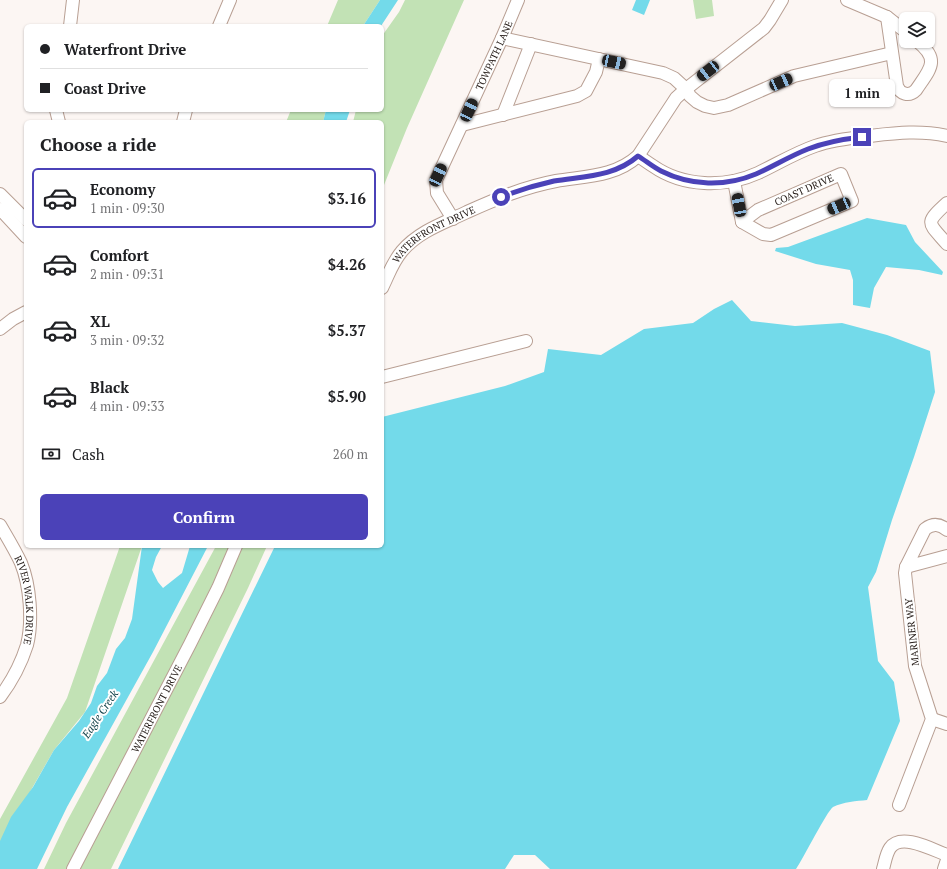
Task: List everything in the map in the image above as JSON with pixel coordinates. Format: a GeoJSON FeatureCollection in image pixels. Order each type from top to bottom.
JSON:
{"type":"FeatureCollection","features":[{"type":"Feature","properties":{"kind":"street"},"geometry":{"type":"LineString","coordinates":[[70,24],[73,0]]}},
{"type":"Feature","properties":{"kind":"street"},"geometry":{"type":"LineString","coordinates":[[220,24],[230,0]]}},
{"type":"Feature","properties":{"kind":"street","name":"TOWPATH LANE"},"geometry":{"type":"LineString","coordinates":[[453,218],[440,200],[436,190],[438,175],[502,38],[518,0]]}},
{"type":"Feature","properties":{"kind":"street","name":"WATERFRONT DRIVE"},"geometry":{"type":"LineString","coordinates":[[384,283],[396,258],[408,245],[426,231],[501,197],[523,189],[555,181],[606,174],[624,166],[638,156],[676,98],[755,36],[770,20],[782,0]]}},
{"type":"Feature","properties":{"kind":"street"},"geometry":{"type":"LineString","coordinates":[[847,0],[887,17],[899,26]]}},
{"type":"Feature","properties":{"kind":"street"},"geometry":{"type":"LineString","coordinates":[[887,17],[898,88],[903,93],[912,93],[928,72],[932,61],[928,51],[925,48]]}},
{"type":"Feature","properties":{"kind":"street"},"geometry":{"type":"LineString","coordinates":[[502,38],[663,73],[674,78],[686,89],[690,96],[701,105],[710,107],[728,105],[794,76],[892,53]]}},
{"type":"Feature","properties":{"kind":"street"},"geometry":{"type":"LineString","coordinates":[[503,115],[531,44]]}},
{"type":"Feature","properties":{"kind":"street"},"geometry":{"type":"LineString","coordinates":[[462,125],[577,96],[586,91],[596,72],[599,59]]}},
{"type":"Feature","properties":{"kind":"street"},"geometry":{"type":"LineString","coordinates":[[638,156],[661,171],[686,180],[713,183],[734,181],[757,173],[807,149],[834,141],[912,131],[947,136]]}},
{"type":"Feature","properties":{"kind":"street","name":"COAST DRIVE"},"geometry":{"type":"LineString","coordinates":[[841,174],[852,201],[771,235],[763,234],[742,222],[758,210],[841,174]]}},
{"type":"Feature","properties":{"kind":"street"},"geometry":{"type":"LineString","coordinates":[[734,181],[742,222]]}},
{"type":"Feature","properties":{"kind":"street"},"geometry":{"type":"LineString","coordinates":[[0,194],[24,218]]}},
{"type":"Feature","properties":{"kind":"street"},"geometry":{"type":"LineString","coordinates":[[947,203],[932,217],[931,222],[933,228],[947,244]]}},
{"type":"Feature","properties":{"kind":"street"},"geometry":{"type":"LineString","coordinates":[[0,209],[24,235]]}},
{"type":"Feature","properties":{"kind":"street"},"geometry":{"type":"LineString","coordinates":[[0,329],[24,313]]}},
{"type":"Feature","properties":{"kind":"street"},"geometry":{"type":"LineString","coordinates":[[384,376],[526,341]]}},
{"type":"Feature","properties":{"kind":"street","name":"RIVER WALK DRIVE"},"geometry":{"type":"LineString","coordinates":[[0,525],[20,562],[27,587],[30,606],[27,644],[17,669],[2,693]]}},
{"type":"Feature","properties":{"kind":"street","name":"MARINER WAY"},"geometry":{"type":"LineString","coordinates":[[932,719],[914,666],[905,572],[906,567],[925,529],[931,525],[939,525],[947,530]]}},
{"type":"Feature","properties":{"kind":"street","name":"WATERFRONT DRIVE"},"geometry":{"type":"LineString","coordinates":[[73,869],[203,619],[235,548]]}},
{"type":"Feature","properties":{"kind":"street"},"geometry":{"type":"LineString","coordinates":[[906,567],[947,556]]}},
{"type":"Feature","properties":{"kind":"street"},"geometry":{"type":"LineString","coordinates":[[899,805],[932,719],[947,724]]}},
{"type":"Feature","properties":{"kind":"street"},"geometry":{"type":"LineString","coordinates":[[882,869],[890,848],[897,842],[912,842],[947,855]]}},
{"type":"Feature","properties":{"kind":"street"},"geometry":{"type":"LineString","coordinates":[[944,869],[947,860]]}},
{"type":"Feature","properties":{"kind":"green space"},"geometry":{"type":"Polygon","coordinates":[[[338,0],[380,0],[364,24],[328,24],[338,0]]]}},
{"type":"Feature","properties":{"kind":"green space"},"geometry":{"type":"Polygon","coordinates":[[[405,0],[464,0],[407,128],[384,185],[384,120],[354,120],[356,112],[384,112],[384,33],[399,12],[405,0]]]}},
{"type":"Feature","properties":{"kind":"green space"},"geometry":{"type":"Polygon","coordinates":[[[693,0],[712,0],[714,16],[696,19],[693,0]]]}},
{"type":"Feature","properties":{"kind":"green space"},"geometry":{"type":"Polygon","coordinates":[[[290,112],[326,112],[324,120],[287,120],[290,112]]]}},
{"type":"Feature","properties":{"kind":"green space"},"geometry":{"type":"Polygon","coordinates":[[[119,548],[141,548],[85,712],[54,750],[0,844],[0,819],[67,698],[119,548]]]}},
{"type":"Feature","properties":{"kind":"green space"},"geometry":{"type":"Polygon","coordinates":[[[215,548],[266,548],[111,869],[44,869],[66,823],[215,548]]]}},
{"type":"Feature","properties":{"kind":"water"},"geometry":{"type":"Polygon","coordinates":[[[380,0],[398,0],[382,24],[364,24],[380,0]]]}},
{"type":"Feature","properties":{"kind":"water"},"geometry":{"type":"Polygon","coordinates":[[[636,0],[650,0],[644,15],[632,10],[636,0]]]}},
{"type":"Feature","properties":{"kind":"water"},"geometry":{"type":"Polygon","coordinates":[[[326,112],[349,112],[347,120],[324,120],[326,112]]]}},
{"type":"Feature","properties":{"kind":"water"},"geometry":{"type":"Polygon","coordinates":[[[867,218],[906,225],[915,242],[943,272],[942,275],[919,270],[886,267],[874,288],[870,308],[853,305],[853,280],[850,270],[816,264],[775,251],[776,248],[788,247],[867,218]]]}},
{"type":"Feature","properties":{"kind":"water"},"geometry":{"type":"Polygon","coordinates":[[[732,300],[751,321],[795,326],[842,323],[887,335],[930,351],[935,392],[876,572],[868,587],[878,661],[894,682],[900,721],[867,800],[854,801],[833,807],[796,869],[550,869],[535,855],[514,855],[505,869],[118,869],[274,548],[384,548],[384,416],[505,386],[544,372],[548,349],[601,355],[644,329],[693,323],[714,309],[732,300]]]}},
{"type":"Feature","properties":{"kind":"water","name":"Eagle Creek"},"geometry":{"type":"Polygon","coordinates":[[[142,548],[161,548],[152,570],[163,588],[182,573],[189,548],[207,548],[153,652],[67,807],[37,869],[0,869],[0,841],[11,817],[33,787],[54,750],[79,721],[91,703],[97,686],[107,673],[116,649],[125,638],[132,619],[142,548]]]}},
{"type":"Feature","properties":{"kind":"route"},"geometry":{"type":"LineString","coordinates":[[501,197],[541,184],[606,174],[624,166],[638,156],[661,171],[686,180],[713,183],[734,181],[749,177],[807,149],[834,141],[862,137]]}}]}
